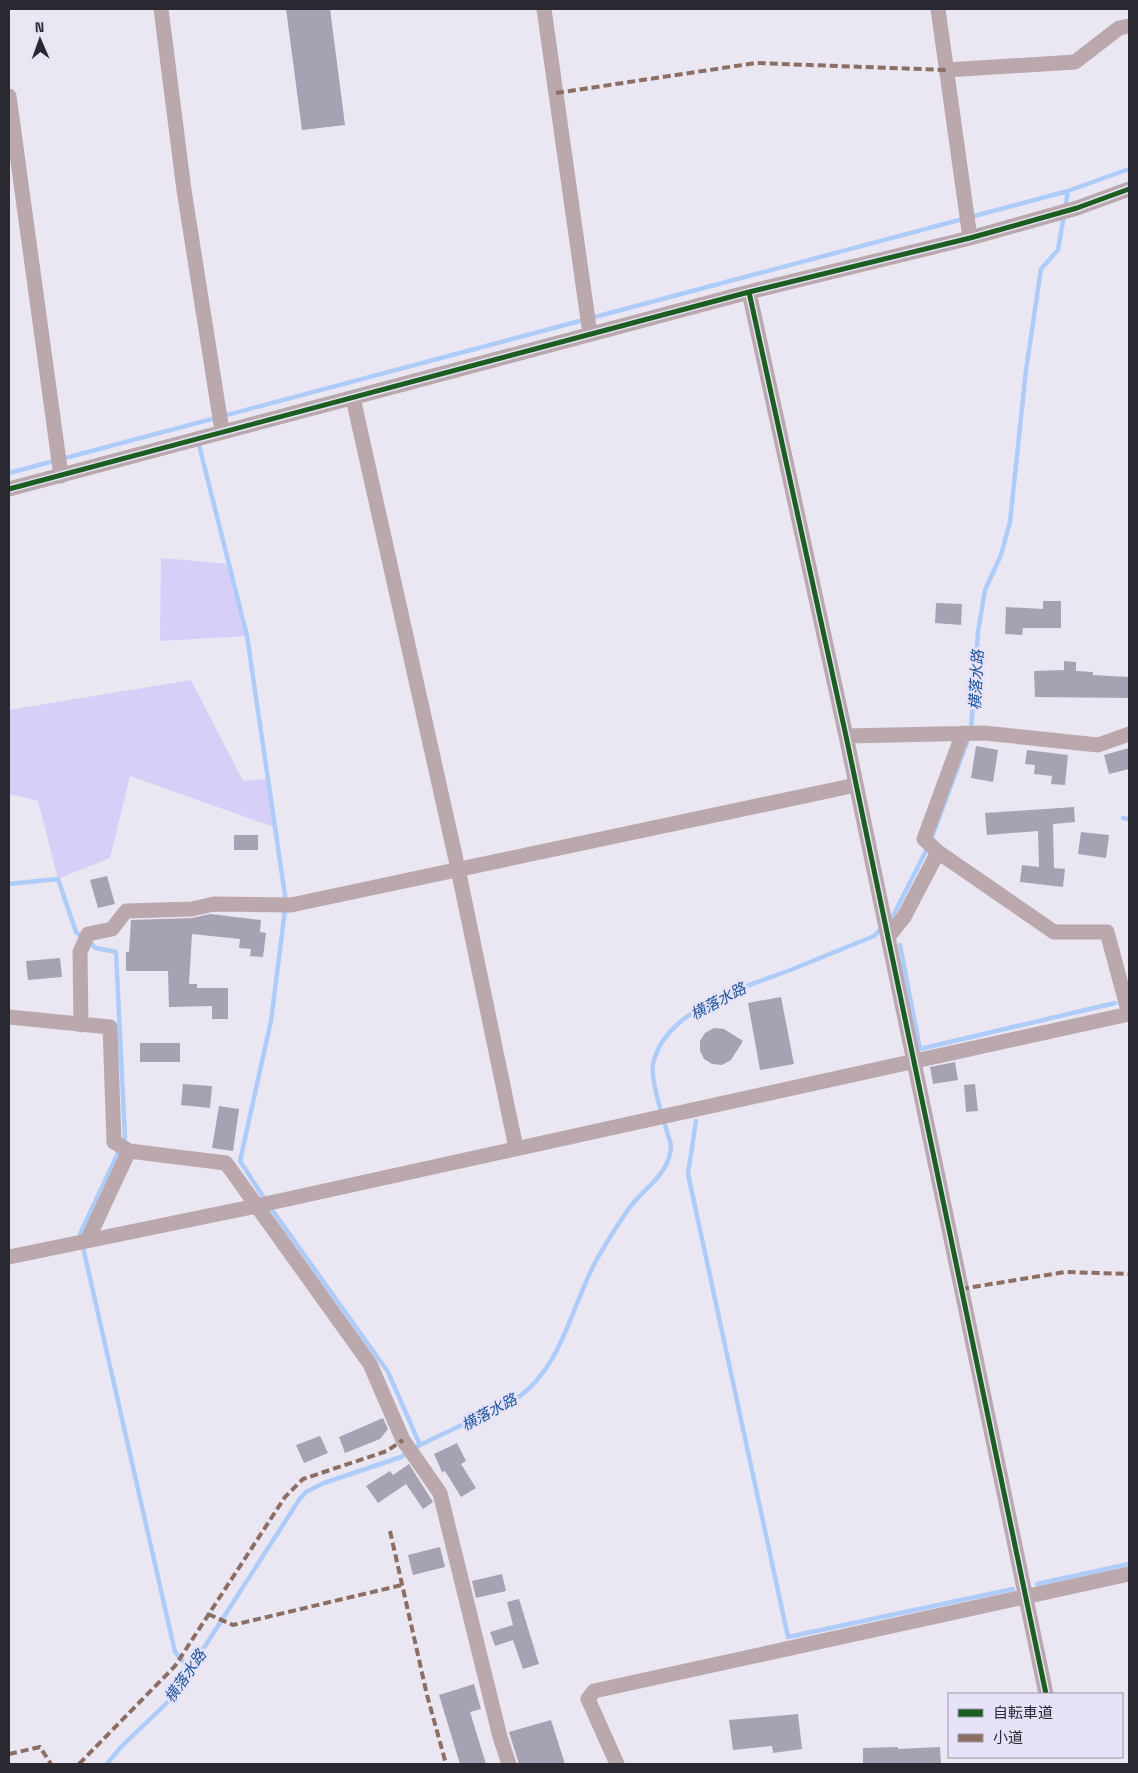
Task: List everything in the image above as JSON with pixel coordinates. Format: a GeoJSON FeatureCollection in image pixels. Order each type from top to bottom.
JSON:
{"type":"FeatureCollection","features":[{"type":"Feature","properties":{"kind":"street"},"geometry":{"type":"LineString","coordinates":[[161,9],[184,190],[222,431]]}},
{"type":"Feature","properties":{"kind":"street"},"geometry":{"type":"LineString","coordinates":[[544,9],[590,334]]}},
{"type":"Feature","properties":{"kind":"street"},"geometry":{"type":"LineString","coordinates":[[938,9],[970,238]]}},
{"type":"Feature","properties":{"kind":"street"},"geometry":{"type":"LineString","coordinates":[[946,70],[1075,62],[1118,28],[1129,26]]}},
{"type":"Feature","properties":{"kind":"street"},"geometry":{"type":"LineString","coordinates":[[9,96],[61,476]]}},
{"type":"Feature","properties":{"kind":"street"},"geometry":{"type":"LineString","coordinates":[[9,489],[749,292],[970,238],[1077,208],[1129,189]]}},
{"type":"Feature","properties":{"kind":"street"},"geometry":{"type":"LineString","coordinates":[[749,292],[846,736],[1046,1693]]}},
{"type":"Feature","properties":{"kind":"street"},"geometry":{"type":"LineString","coordinates":[[353,398],[458,869],[516,1148]]}},
{"type":"Feature","properties":{"kind":"street"},"geometry":{"type":"LineString","coordinates":[[9,1257],[256,1206],[1129,1014],[1107,932],[1054,932],[938,852],[924,839],[963,733]]}},
{"type":"Feature","properties":{"kind":"street"},"geometry":{"type":"LineString","coordinates":[[846,736],[984,733],[1098,745],[1129,734]]}},
{"type":"Feature","properties":{"kind":"street"},"geometry":{"type":"LineString","coordinates":[[81,1025],[80,952],[88,934],[112,929],[126,911],[192,909],[214,904],[285,906],[856,785]]}},
{"type":"Feature","properties":{"kind":"street"},"geometry":{"type":"LineString","coordinates":[[888,937],[904,917],[938,852]]}},
{"type":"Feature","properties":{"kind":"street"},"geometry":{"type":"LineString","coordinates":[[9,1017],[110,1027],[114,1142],[129,1151],[226,1162],[370,1364],[404,1440],[416,1461],[440,1493],[500,1738],[509,1764]]}},
{"type":"Feature","properties":{"kind":"street"},"geometry":{"type":"LineString","coordinates":[[87,1241],[129,1151]]}},
{"type":"Feature","properties":{"kind":"street"},"geometry":{"type":"LineString","coordinates":[[617,1764],[588,1699],[594,1690],[1129,1574]]}},
{"type":"Feature","properties":{"kind":"shaded area"},"geometry":{"type":"Polygon","coordinates":[[[161,558],[231,564],[247,636],[160,641],[161,558]]]}},
{"type":"Feature","properties":{"kind":"shaded area"},"geometry":{"type":"Polygon","coordinates":[[[191,680],[243,781],[267,779],[274,827],[130,776],[110,858],[58,879],[38,801],[9,794],[9,710],[191,680]]]}},
{"type":"Feature","properties":{"kind":"building"},"geometry":{"type":"Polygon","coordinates":[[[286,9],[330,9],[345,125],[302,130],[286,9]]]}},
{"type":"Feature","properties":{"kind":"building"},"geometry":{"type":"Polygon","coordinates":[[[1043,601],[1061,601],[1061,628],[1023,628],[1022,635],[1005,634],[1006,607],[1043,609],[1043,601]]]}},
{"type":"Feature","properties":{"kind":"building"},"geometry":{"type":"Polygon","coordinates":[[[936,603],[962,604],[961,625],[935,623],[936,603]]]}},
{"type":"Feature","properties":{"kind":"building"},"geometry":{"type":"Polygon","coordinates":[[[1064,661],[1076,662],[1076,671],[1093,672],[1093,675],[1129,677],[1129,698],[1035,697],[1034,671],[1064,670],[1064,661]]]}},
{"type":"Feature","properties":{"kind":"building"},"geometry":{"type":"Polygon","coordinates":[[[976,746],[998,750],[993,782],[971,778],[976,746]]]}},
{"type":"Feature","properties":{"kind":"building"},"geometry":{"type":"Polygon","coordinates":[[[1129,748],[1129,769],[1109,774],[1104,755],[1129,748]]]}},
{"type":"Feature","properties":{"kind":"building"},"geometry":{"type":"Polygon","coordinates":[[[1027,750],[1068,755],[1065,785],[1051,784],[1052,776],[1034,774],[1035,765],[1025,764],[1027,750]]]}},
{"type":"Feature","properties":{"kind":"building"},"geometry":{"type":"Polygon","coordinates":[[[1074,807],[1075,822],[1053,824],[1054,868],[1065,869],[1063,887],[1020,882],[1022,865],[1039,867],[1038,831],[987,835],[985,813],[1074,807]]]}},
{"type":"Feature","properties":{"kind":"building"},"geometry":{"type":"Polygon","coordinates":[[[1081,832],[1109,835],[1106,858],[1078,854],[1081,832]]]}},
{"type":"Feature","properties":{"kind":"building"},"geometry":{"type":"Polygon","coordinates":[[[234,835],[258,835],[258,850],[234,850],[234,835]]]}},
{"type":"Feature","properties":{"kind":"building"},"geometry":{"type":"Polygon","coordinates":[[[107,876],[115,904],[98,908],[90,880],[107,876]]]}},
{"type":"Feature","properties":{"kind":"building"},"geometry":{"type":"Polygon","coordinates":[[[210,914],[261,920],[260,932],[266,933],[263,957],[250,956],[251,949],[239,948],[240,939],[192,934],[189,984],[197,984],[197,988],[228,988],[228,1019],[212,1019],[212,1006],[169,1007],[168,971],[126,971],[126,952],[129,952],[131,920],[192,918],[210,914]]]}},
{"type":"Feature","properties":{"kind":"building"},"geometry":{"type":"Polygon","coordinates":[[[60,958],[62,977],[28,980],[26,961],[60,958]]]}},
{"type":"Feature","properties":{"kind":"building"},"geometry":{"type":"Polygon","coordinates":[[[781,997],[794,1064],[760,1070],[748,1003],[781,997]]]}},
{"type":"Feature","properties":{"kind":"building"},"geometry":{"type":"Polygon","coordinates":[[[714,1028],[724,1029],[743,1041],[731,1060],[722,1065],[712,1064],[704,1059],[700,1051],[700,1041],[705,1033],[714,1028]]]}},
{"type":"Feature","properties":{"kind":"building"},"geometry":{"type":"Polygon","coordinates":[[[140,1043],[180,1043],[180,1062],[140,1062],[140,1043]]]}},
{"type":"Feature","properties":{"kind":"building"},"geometry":{"type":"Polygon","coordinates":[[[955,1062],[958,1080],[933,1084],[930,1067],[955,1062]]]}},
{"type":"Feature","properties":{"kind":"building"},"geometry":{"type":"Polygon","coordinates":[[[183,1084],[212,1086],[210,1108],[181,1105],[183,1084]]]}},
{"type":"Feature","properties":{"kind":"building"},"geometry":{"type":"Polygon","coordinates":[[[975,1084],[978,1111],[966,1112],[964,1085],[975,1084]]]}},
{"type":"Feature","properties":{"kind":"building"},"geometry":{"type":"Polygon","coordinates":[[[219,1106],[239,1109],[233,1151],[212,1148],[219,1106]]]}},
{"type":"Feature","properties":{"kind":"building"},"geometry":{"type":"Polygon","coordinates":[[[383,1418],[388,1429],[380,1439],[345,1453],[339,1437],[383,1418]]]}},
{"type":"Feature","properties":{"kind":"building"},"geometry":{"type":"Polygon","coordinates":[[[320,1436],[328,1453],[304,1463],[296,1445],[320,1436]]]}},
{"type":"Feature","properties":{"kind":"building"},"geometry":{"type":"Polygon","coordinates":[[[457,1443],[466,1461],[461,1464],[476,1488],[461,1497],[445,1471],[442,1472],[434,1454],[457,1443]]]}},
{"type":"Feature","properties":{"kind":"building"},"geometry":{"type":"Polygon","coordinates":[[[409,1464],[433,1502],[423,1509],[406,1484],[378,1503],[366,1486],[390,1471],[393,1475],[409,1464]]]}},
{"type":"Feature","properties":{"kind":"building"},"geometry":{"type":"Polygon","coordinates":[[[440,1547],[445,1567],[413,1575],[408,1555],[440,1547]]]}},
{"type":"Feature","properties":{"kind":"building"},"geometry":{"type":"Polygon","coordinates":[[[502,1574],[506,1591],[476,1598],[472,1581],[502,1574]]]}},
{"type":"Feature","properties":{"kind":"building"},"geometry":{"type":"Polygon","coordinates":[[[519,1599],[539,1664],[523,1669],[513,1640],[495,1646],[490,1632],[513,1625],[507,1602],[519,1599]]]}},
{"type":"Feature","properties":{"kind":"building"},"geometry":{"type":"Polygon","coordinates":[[[474,1684],[481,1709],[470,1712],[486,1764],[460,1764],[439,1695],[474,1684]]]}},
{"type":"Feature","properties":{"kind":"building"},"geometry":{"type":"Polygon","coordinates":[[[798,1714],[802,1749],[773,1753],[772,1746],[733,1750],[729,1720],[798,1714]]]}},
{"type":"Feature","properties":{"kind":"building"},"geometry":{"type":"Polygon","coordinates":[[[551,1720],[565,1764],[519,1764],[509,1732],[551,1720]]]}},
{"type":"Feature","properties":{"kind":"building"},"geometry":{"type":"Polygon","coordinates":[[[898,1747],[898,1749],[940,1747],[941,1764],[863,1764],[863,1748],[898,1747]]]}},
{"type":"Feature","properties":{"kind":"waterway","name":"横落水路"},"geometry":{"type":"LineString","coordinates":[[971,729],[978,632],[985,590],[1001,555],[1010,522],[1026,370],[1041,269],[1058,250],[1068,191],[1129,169]]}},
{"type":"Feature","properties":{"kind":"waterway"},"geometry":{"type":"LineString","coordinates":[[9,473],[1068,191]]}},
{"type":"Feature","properties":{"kind":"waterway"},"geometry":{"type":"LineString","coordinates":[[199,445],[247,636],[286,902],[271,1021],[240,1161],[266,1201]]}},
{"type":"Feature","properties":{"kind":"waterway","name":"横落水路"},"geometry":{"type":"LineString","coordinates":[[932,837],[969,737]]}},
{"type":"Feature","properties":{"kind":"waterway"},"geometry":{"type":"LineString","coordinates":[[1123,818],[1129,819]]}},
{"type":"Feature","properties":{"kind":"waterway","name":"横落水路"},"geometry":{"type":"LineString","coordinates":[[888,921],[893,916],[928,847]]}},
{"type":"Feature","properties":{"kind":"waterway"},"geometry":{"type":"LineString","coordinates":[[9,884],[58,879],[76,932],[96,948],[116,952],[125,1138],[80,1234],[175,1652],[190,1669]]}},
{"type":"Feature","properties":{"kind":"waterway","name":"横落水路"},"geometry":{"type":"LineString","coordinates":[[107,1764],[121,1747],[171,1699],[306,1492],[324,1483],[401,1457],[420,1445],[516,1399],[533,1385],[546,1369],[566,1331],[582,1290],[601,1252],[630,1207],[667,1164],[671,1145],[656,1092],[653,1064],[661,1045],[673,1028],[690,1014],[710,1002],[874,936],[883,927]]}},
{"type":"Feature","properties":{"kind":"waterway"},"geometry":{"type":"LineString","coordinates":[[900,945],[920,1049],[1115,1003]]}},
{"type":"Feature","properties":{"kind":"waterway"},"geometry":{"type":"LineString","coordinates":[[696,1121],[688,1174],[788,1637],[1013,1589]]}},
{"type":"Feature","properties":{"kind":"waterway"},"geometry":{"type":"LineString","coordinates":[[270,1207],[388,1372],[420,1445]]}},
{"type":"Feature","properties":{"kind":"waterway"},"geometry":{"type":"LineString","coordinates":[[1037,1584],[1129,1564]]}},
{"type":"Feature","properties":{"kind":"marked path"},"geometry":{"type":"LineString","coordinates":[[556,93],[756,63],[946,70]]}},
{"type":"Feature","properties":{"kind":"marked path"},"geometry":{"type":"LineString","coordinates":[[961,1289],[1065,1272],[1129,1274]]}},
{"type":"Feature","properties":{"kind":"marked path"},"geometry":{"type":"LineString","coordinates":[[79,1764],[175,1666],[285,1497],[303,1479],[387,1451],[403,1440]]}},
{"type":"Feature","properties":{"kind":"marked path"},"geometry":{"type":"LineString","coordinates":[[390,1531],[427,1695],[446,1764]]}},
{"type":"Feature","properties":{"kind":"marked path"},"geometry":{"type":"LineString","coordinates":[[208,1614],[233,1625],[402,1585]]}},
{"type":"Feature","properties":{"kind":"marked path"},"geometry":{"type":"LineString","coordinates":[[9,1754],[40,1747],[51,1764]]}},
{"type":"Feature","properties":{"kind":"cycle path"},"geometry":{"type":"LineString","coordinates":[[9,489],[749,292],[970,238],[1077,208],[1129,189]]}},
{"type":"Feature","properties":{"kind":"cycle path"},"geometry":{"type":"LineString","coordinates":[[749,292],[846,736],[1046,1693]]}}]}
